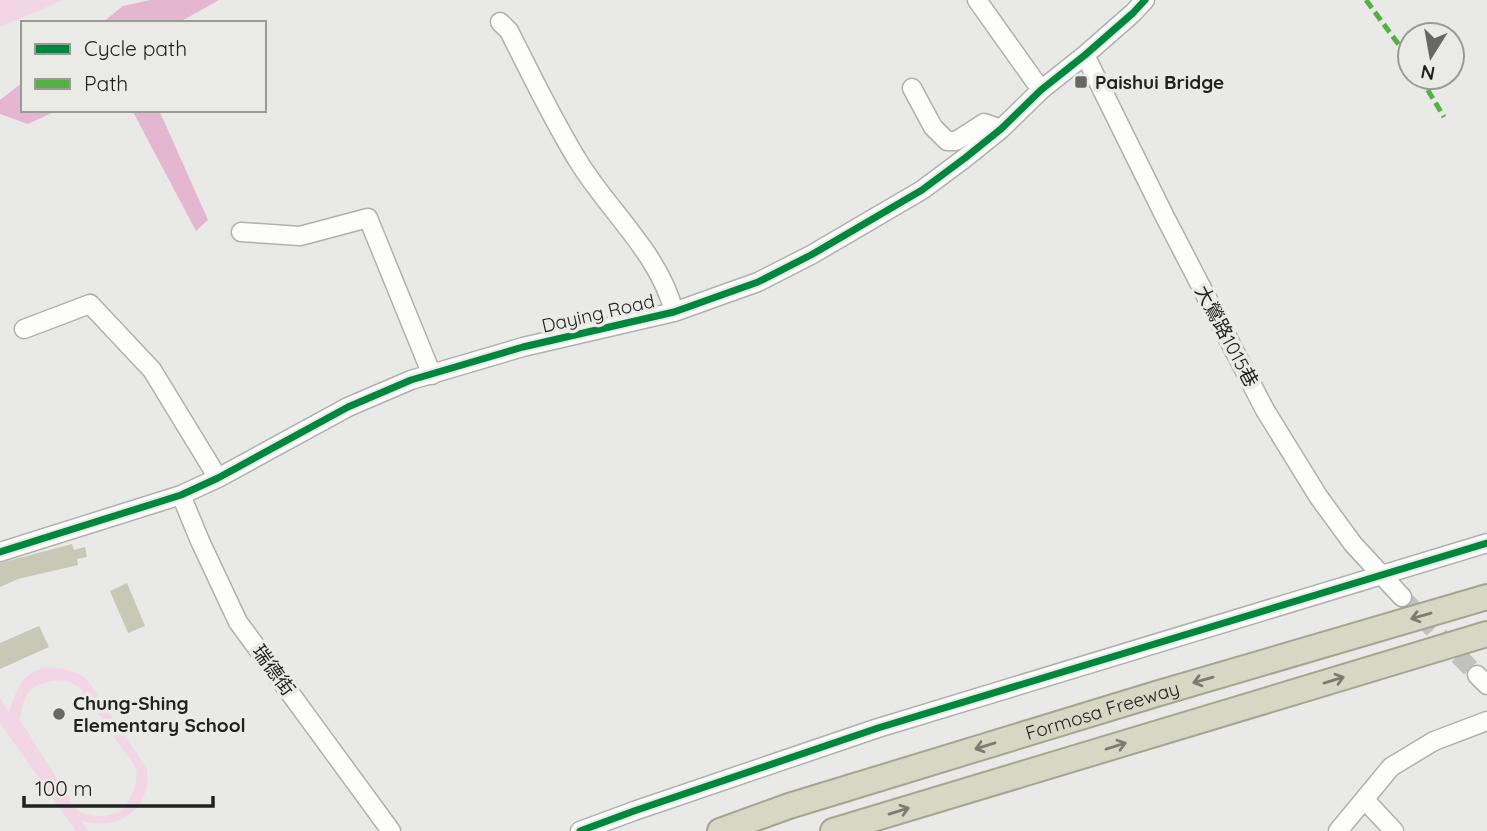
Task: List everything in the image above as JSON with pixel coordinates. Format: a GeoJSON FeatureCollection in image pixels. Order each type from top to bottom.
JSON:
{"type":"FeatureCollection","features":[{"type":"Feature","properties":{"kind":"highway","name":"Formosa Freeway"},"geometry":{"type":"LineString","coordinates":[[720,831],[789,806],[1487,597]]}},
{"type":"Feature","properties":{"kind":"highway","name":"Formosa Freeway"},"geometry":{"type":"LineString","coordinates":[[833,831],[1487,634]]}},
{"type":"Feature","properties":{"kind":"street"},"geometry":{"type":"LineString","coordinates":[[977,0],[1041,90]]}},
{"type":"Feature","properties":{"kind":"street","name":"Daying Road"},"geometry":{"type":"LineString","coordinates":[[0,552],[181,495],[218,478],[348,407],[411,380],[523,347],[674,312],[758,282],[811,255],[922,190],[1000,129],[1145,0]]}},
{"type":"Feature","properties":{"kind":"street"},"geometry":{"type":"LineString","coordinates":[[500,22],[509,31],[580,166],[659,272],[674,312]]}},
{"type":"Feature","properties":{"kind":"street","name":"大鶯路1015巷"},"geometry":{"type":"LineString","coordinates":[[1085,55],[1265,410],[1318,496],[1353,544],[1402,597]]}},
{"type":"Feature","properties":{"kind":"street"},"geometry":{"type":"LineString","coordinates":[[912,88],[933,127],[947,141],[956,141],[984,123],[1000,129]]}},
{"type":"Feature","properties":{"kind":"street"},"geometry":{"type":"LineString","coordinates":[[241,232],[300,236],[369,218],[432,375]]}},
{"type":"Feature","properties":{"kind":"street"},"geometry":{"type":"LineString","coordinates":[[24,329],[90,304],[152,370],[218,478]]}},
{"type":"Feature","properties":{"kind":"street","name":"瑞德街"},"geometry":{"type":"LineString","coordinates":[[181,495],[238,622],[391,831]]}},
{"type":"Feature","properties":{"kind":"street"},"geometry":{"type":"LineString","coordinates":[[580,831],[878,728],[1487,543]]}},
{"type":"Feature","properties":{"kind":"street"},"geometry":{"type":"LineString","coordinates":[[1338,831],[1391,767],[1434,741],[1487,721]]}},
{"type":"Feature","properties":{"kind":"street"},"geometry":{"type":"LineString","coordinates":[[1365,800],[1394,831]]}},
{"type":"Feature","properties":{"kind":"shaded area"},"geometry":{"type":"Polygon","coordinates":[[[0,0],[63,0],[0,27],[0,0]]]}},
{"type":"Feature","properties":{"kind":"shaded area"},"geometry":{"type":"Polygon","coordinates":[[[150,0],[219,0],[182,21],[104,21],[123,6],[150,0]]]}},
{"type":"Feature","properties":{"kind":"shaded area"},"geometry":{"type":"Polygon","coordinates":[[[21,84],[21,112],[54,112],[28,124],[0,114],[0,100],[21,84]]]}},
{"type":"Feature","properties":{"kind":"shaded area"},"geometry":{"type":"Polygon","coordinates":[[[133,112],[160,112],[208,220],[196,231],[133,112]]]}},
{"type":"Feature","properties":{"kind":"shaded area"},"geometry":{"type":"Polygon","coordinates":[[[42,668],[59,668],[86,678],[147,769],[144,795],[130,814],[108,823],[81,821],[88,831],[76,831],[0,723],[0,698],[9,712],[20,685],[42,668]],[[58,680],[34,687],[26,696],[20,720],[76,809],[94,816],[118,812],[131,796],[136,782],[136,769],[80,688],[70,682],[58,680]]]}},
{"type":"Feature","properties":{"kind":"building"},"geometry":{"type":"Polygon","coordinates":[[[72,544],[74,550],[85,547],[87,557],[77,559],[78,565],[18,579],[0,587],[0,563],[72,544]]]}},
{"type":"Feature","properties":{"kind":"building"},"geometry":{"type":"Polygon","coordinates":[[[127,583],[145,626],[128,633],[110,591],[127,583]]]}},
{"type":"Feature","properties":{"kind":"building"},"geometry":{"type":"Polygon","coordinates":[[[39,626],[49,647],[0,669],[0,643],[39,626]]]}},
{"type":"Feature","properties":{"kind":"tunnel"},"geometry":{"type":"LineString","coordinates":[[1402,597],[1477,675]]}},
{"type":"Feature","properties":{"kind":"marked path"},"geometry":{"type":"LineString","coordinates":[[1366,0],[1396,41]]}},
{"type":"Feature","properties":{"kind":"marked path"},"geometry":{"type":"LineString","coordinates":[[1428,91],[1444,117]]}},
{"type":"Feature","properties":{"kind":"cycle path"},"geometry":{"type":"LineString","coordinates":[[0,552],[181,495],[218,478],[348,407],[411,380],[523,347],[674,312],[758,282],[811,255],[922,190],[1001,129],[1041,90],[1085,55],[1145,0]]}},
{"type":"Feature","properties":{"kind":"cycle path"},"geometry":{"type":"LineString","coordinates":[[580,831],[878,728],[1487,543]]}},
{"type":"Feature","properties":{"kind":"place","name":"Paishui Bridge"},"geometry":{"type":"Point","coordinates":[1081,82]}},
{"type":"Feature","properties":{"kind":"place","name":"Chung-Shing Elementary School"},"geometry":{"type":"Point","coordinates":[59,714]}}]}
